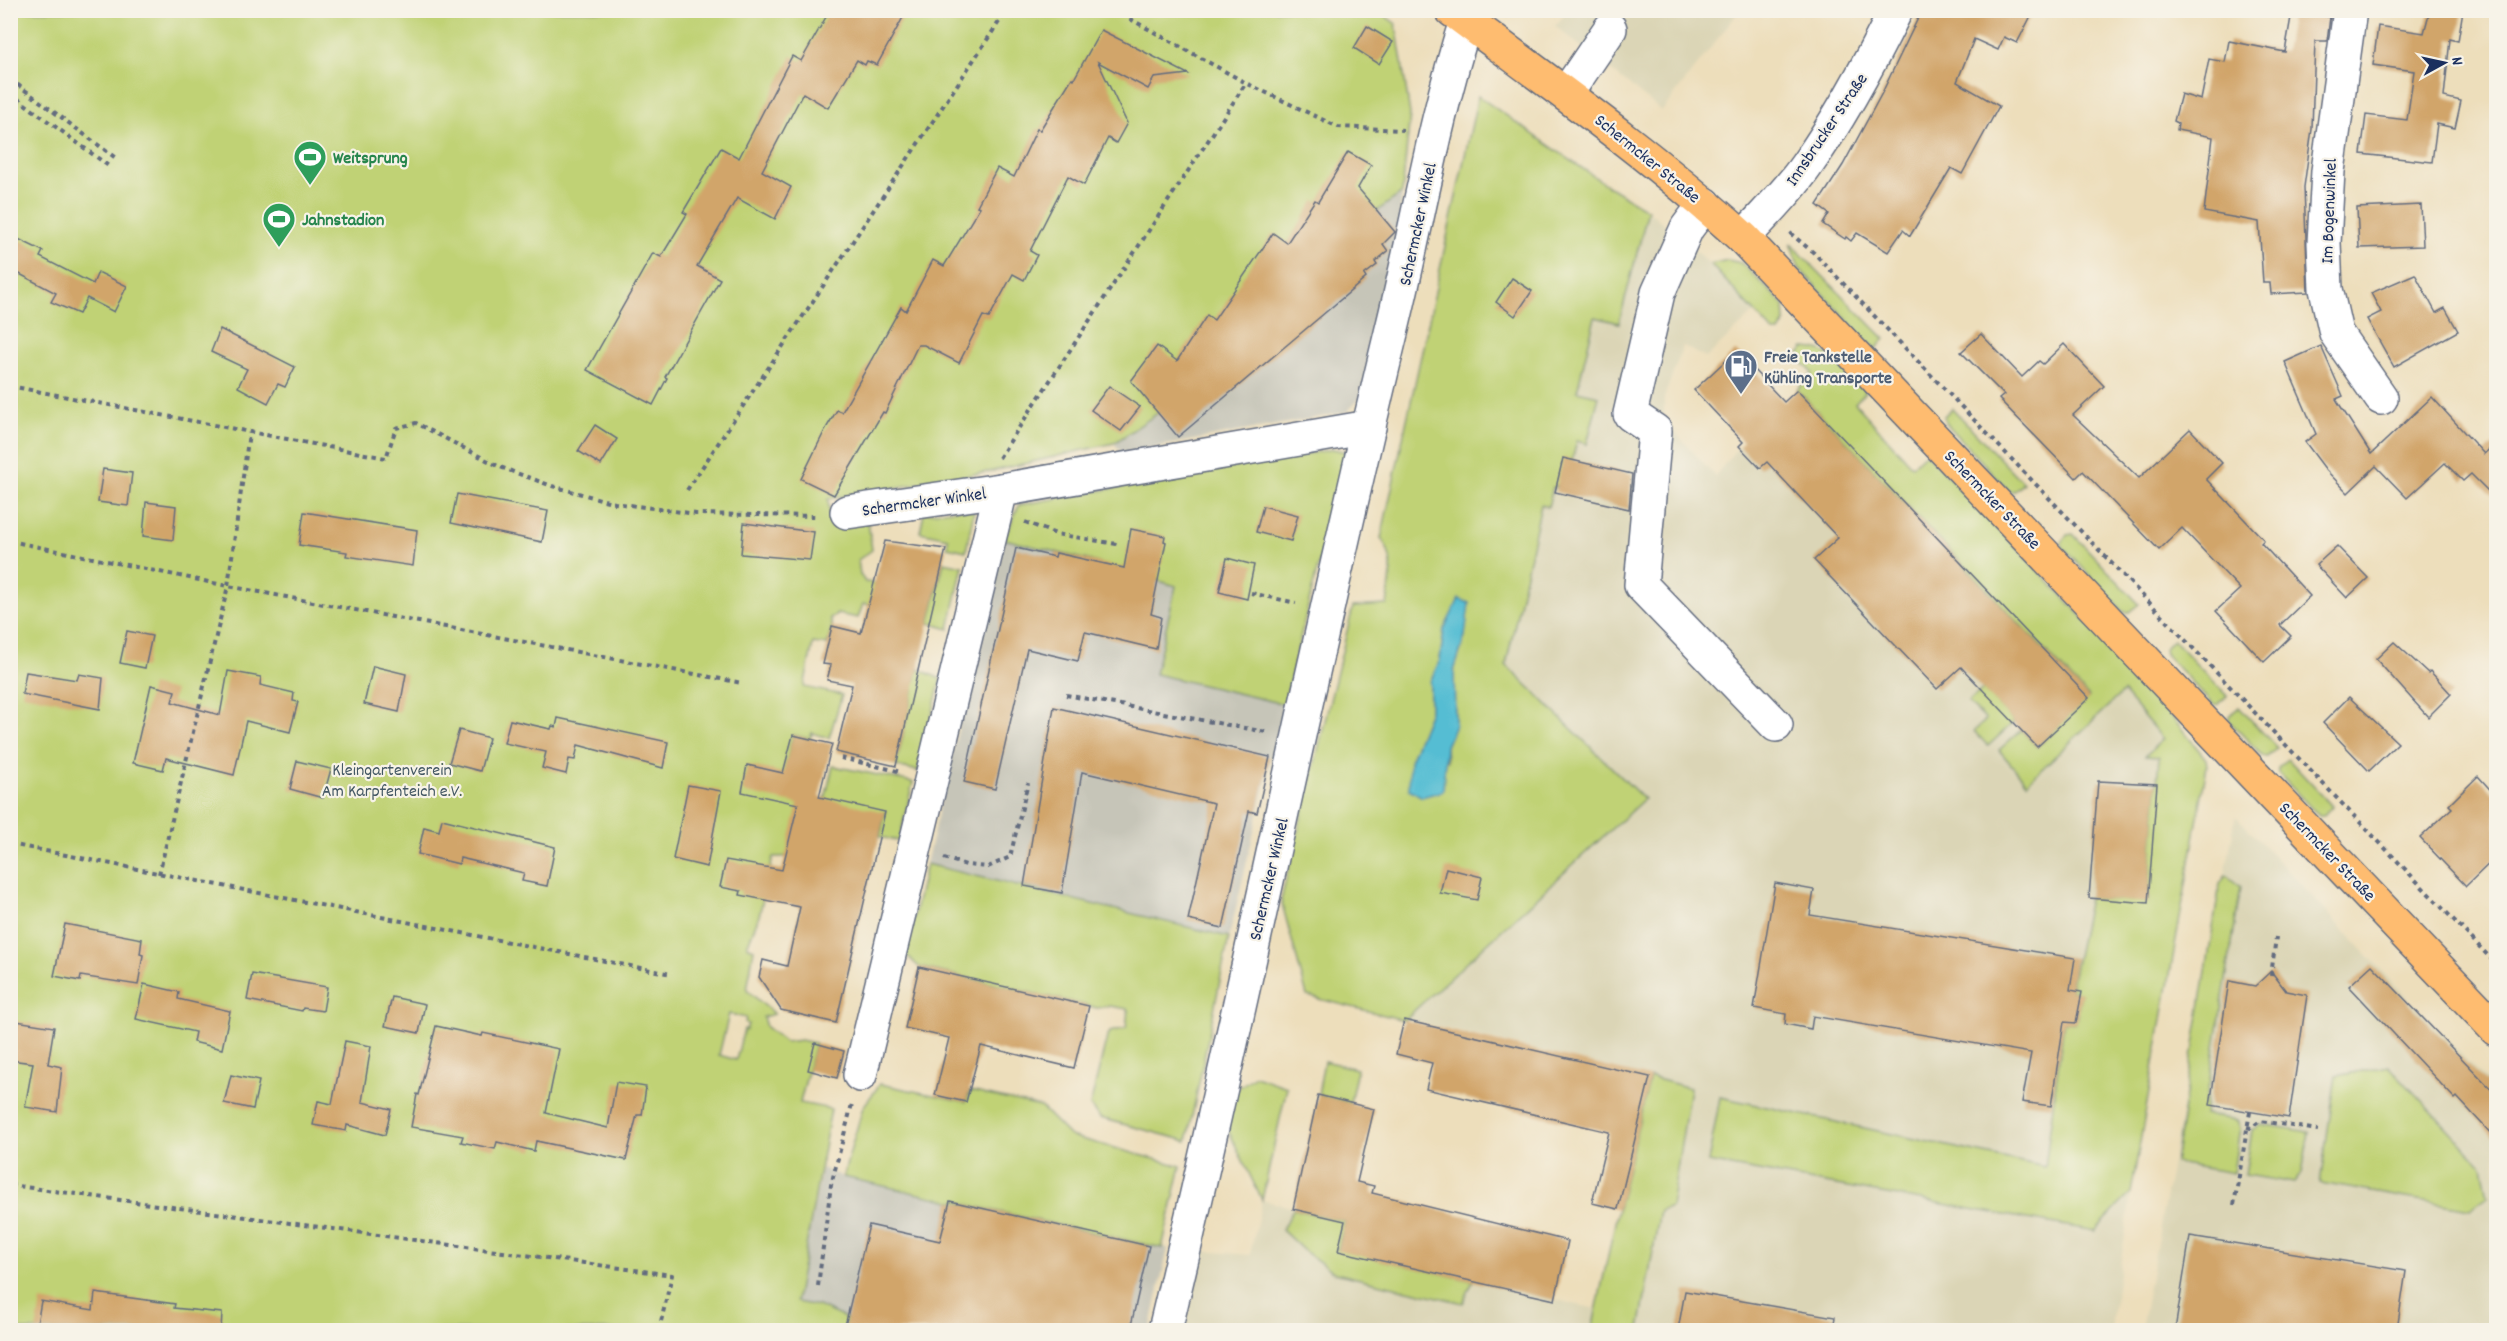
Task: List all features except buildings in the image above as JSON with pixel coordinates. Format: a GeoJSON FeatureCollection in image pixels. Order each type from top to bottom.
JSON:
{"type":"FeatureCollection","features":[{"type":"Feature","properties":{"kind":"main road","name":"Schermcker Straße"},"geometry":{"type":"LineString","coordinates":[[1459,16],[1660,165],[1743,238],[2496,1029]]}},
{"type":"Feature","properties":{"kind":"street","name":"Innsbrucker Straße"},"geometry":{"type":"LineString","coordinates":[[1743,238],[1805,168],[1869,66],[1896,10]]}},
{"type":"Feature","properties":{"kind":"street","name":"Im Bogenwinkel"},"geometry":{"type":"LineString","coordinates":[[2350,10],[2328,171],[2324,243],[2326,289],[2336,333],[2381,398]]}},
{"type":"Feature","properties":{"kind":"street","name":"Schermcker Winkel"},"geometry":{"type":"LineString","coordinates":[[1165,1330],[1209,1147],[1326,611],[1406,272],[1451,67],[1459,16]]}},
{"type":"Feature","properties":{"kind":"street"},"geometry":{"type":"LineString","coordinates":[[1566,94],[1610,29]]}},
{"type":"Feature","properties":{"kind":"street"},"geometry":{"type":"LineString","coordinates":[[1705,204],[1687,228],[1658,293],[1630,414],[1655,431],[1641,585],[1776,725]]}},
{"type":"Feature","properties":{"kind":"street","name":"Schermcker Winkel"},"geometry":{"type":"LineString","coordinates":[[847,512],[1369,427]]}},
{"type":"Feature","properties":{"kind":"street","name":"Schermcker Winkel"},"geometry":{"type":"LineString","coordinates":[[860,1074],[932,777],[998,487]]}},
{"type":"Feature","properties":{"kind":"path"},"geometry":{"type":"LineString","coordinates":[[687,490],[1007,10]]}},
{"type":"Feature","properties":{"kind":"path"},"geometry":{"type":"LineString","coordinates":[[1114,10],[1246,83],[1338,127],[1437,133]]}},
{"type":"Feature","properties":{"kind":"path"},"geometry":{"type":"LineString","coordinates":[[10,79],[117,159]]}},
{"type":"Feature","properties":{"kind":"path"},"geometry":{"type":"LineString","coordinates":[[1117,544],[1056,534],[998,487],[1246,83]]}},
{"type":"Feature","properties":{"kind":"path"},"geometry":{"type":"LineString","coordinates":[[10,93],[110,167]]}},
{"type":"Feature","properties":{"kind":"path"},"geometry":{"type":"LineString","coordinates":[[1766,212],[1814,254],[1909,351],[2496,964]]}},
{"type":"Feature","properties":{"kind":"path"},"geometry":{"type":"LineString","coordinates":[[10,386],[386,458],[396,428],[416,423],[500,467],[552,486],[615,503],[696,514],[817,516],[847,512]]}},
{"type":"Feature","properties":{"kind":"path"},"geometry":{"type":"LineString","coordinates":[[159,874],[228,586],[249,433]]}},
{"type":"Feature","properties":{"kind":"path"},"geometry":{"type":"LineString","coordinates":[[10,541],[228,586],[742,683]]}},
{"type":"Feature","properties":{"kind":"path"},"geometry":{"type":"LineString","coordinates":[[1251,593],[1326,611]]}},
{"type":"Feature","properties":{"kind":"path"},"geometry":{"type":"LineString","coordinates":[[1066,694],[1300,737]]}},
{"type":"Feature","properties":{"kind":"path"},"geometry":{"type":"LineString","coordinates":[[841,758],[883,769],[932,777]]}},
{"type":"Feature","properties":{"kind":"path"},"geometry":{"type":"LineString","coordinates":[[913,849],[966,865],[988,867],[1010,857],[1028,783]]}},
{"type":"Feature","properties":{"kind":"path"},"geometry":{"type":"LineString","coordinates":[[10,844],[671,974]]}},
{"type":"Feature","properties":{"kind":"path"},"geometry":{"type":"LineString","coordinates":[[2271,976],[2276,937]]}},
{"type":"Feature","properties":{"kind":"path"},"geometry":{"type":"LineString","coordinates":[[818,1286],[831,1185],[860,1074]]}},
{"type":"Feature","properties":{"kind":"path"},"geometry":{"type":"LineString","coordinates":[[2234,1205],[2250,1112]]}},
{"type":"Feature","properties":{"kind":"path"},"geometry":{"type":"LineString","coordinates":[[2247,1127],[2251,1128],[2260,1121],[2318,1130]]}},
{"type":"Feature","properties":{"kind":"path"},"geometry":{"type":"LineString","coordinates":[[10,1185],[672,1275],[659,1330]]}},
{"type":"Feature","properties":{"kind":"shaded area"},"geometry":{"type":"Polygon","coordinates":[[[1567,11],[1739,11],[1662,111],[1555,26],[1567,11]]]}},
{"type":"Feature","properties":{"kind":"shaded area"},"geometry":{"type":"Polygon","coordinates":[[[1608,186],[1648,210],[1710,264],[1755,312],[1706,358],[1683,346],[1664,398],[1664,420],[1715,476],[1739,446],[1760,468],[1818,412],[2123,692],[2195,773],[2112,1320],[2113,1330],[1185,1330],[1203,1251],[1250,1255],[1262,1200],[1345,1221],[1339,1251],[1641,1319],[1660,1211],[1650,1077],[1307,996],[1281,900],[1353,607],[1387,605],[1393,561],[1608,186]]]}},
{"type":"Feature","properties":{"kind":"shaded area"},"geometry":{"type":"Polygon","coordinates":[[[1402,193],[1398,234],[1360,398],[1347,412],[1122,453],[1114,443],[1158,413],[1377,211],[1402,193]]]}},
{"type":"Feature","properties":{"kind":"shaded area"},"geometry":{"type":"Polygon","coordinates":[[[1004,539],[1088,560],[1176,586],[1156,674],[1284,704],[1229,937],[926,864],[1004,539]]]}},
{"type":"Feature","properties":{"kind":"shaded area"},"geometry":{"type":"Polygon","coordinates":[[[2236,816],[2496,1091],[2496,1330],[2141,1330],[2236,816]]]}},
{"type":"Feature","properties":{"kind":"shaded area"},"geometry":{"type":"Polygon","coordinates":[[[822,1168],[843,1177],[1148,1246],[1168,1248],[1150,1330],[812,1330],[796,1302],[822,1168]]]}},
{"type":"Feature","properties":{"kind":"green space","name":"Kleingartenverein Am Karpfenteich e.V."},"geometry":{"type":"Polygon","coordinates":[[[1377,10],[1396,24],[1410,114],[1402,193],[1377,211],[1158,413],[1114,443],[993,471],[828,499],[831,527],[868,521],[872,550],[858,560],[860,574],[865,582],[875,583],[870,605],[863,604],[858,618],[837,614],[830,618],[832,626],[827,645],[813,643],[804,687],[842,695],[829,738],[812,733],[810,739],[793,735],[779,792],[825,799],[833,766],[913,782],[899,841],[880,837],[885,812],[812,856],[773,857],[759,916],[747,946],[754,949],[747,990],[774,1014],[763,1017],[766,1027],[785,1042],[801,1040],[815,1043],[800,1103],[831,1109],[796,1302],[818,1306],[847,1319],[844,1330],[11,1330],[10,11],[1377,10]],[[729,1014],[719,1055],[736,1060],[744,1029],[746,1030],[748,1024],[745,1023],[746,1018],[729,1014]]]}},
{"type":"Feature","properties":{"kind":"green space"},"geometry":{"type":"Polygon","coordinates":[[[1478,96],[1608,186],[1648,210],[1619,323],[1595,317],[1577,391],[1599,396],[1587,444],[1577,441],[1572,461],[1556,487],[1553,487],[1548,507],[1541,505],[1506,665],[1644,799],[1404,1020],[1307,996],[1281,900],[1353,607],[1387,605],[1391,562],[1381,538],[1478,96]],[[1444,629],[1440,660],[1430,682],[1430,711],[1410,761],[1447,761],[1446,746],[1455,725],[1454,671],[1465,636],[1444,629]]]}},
{"type":"Feature","properties":{"kind":"green space"},"geometry":{"type":"Polygon","coordinates":[[[1790,243],[1885,339],[1875,350],[1799,268],[1790,243]]]}},
{"type":"Feature","properties":{"kind":"green space"},"geometry":{"type":"Polygon","coordinates":[[[1728,260],[1741,263],[1784,305],[1785,322],[1779,332],[1773,332],[1710,264],[1728,260]]]}},
{"type":"Feature","properties":{"kind":"green space"},"geometry":{"type":"Polygon","coordinates":[[[1804,348],[1814,349],[1831,356],[1846,369],[1866,391],[1855,403],[1912,466],[1926,453],[2140,677],[2206,759],[2207,766],[2131,1193],[2095,1231],[1708,1162],[1720,1097],[2045,1167],[2064,1022],[2076,1023],[2081,993],[2070,990],[2089,898],[2148,902],[2159,757],[2145,756],[2163,739],[2123,692],[2027,783],[1999,750],[2021,730],[2037,747],[2089,697],[1797,390],[1813,373],[1799,359],[1799,354],[1804,348]]]}},
{"type":"Feature","properties":{"kind":"green space"},"geometry":{"type":"Polygon","coordinates":[[[1952,408],[2023,483],[2015,491],[2009,491],[1945,422],[1944,416],[1952,408]]]}},
{"type":"Feature","properties":{"kind":"green space"},"geometry":{"type":"Polygon","coordinates":[[[1334,449],[1346,452],[1284,704],[1155,674],[1176,586],[1088,560],[1004,539],[1019,505],[1334,449]]]}},
{"type":"Feature","properties":{"kind":"green space"},"geometry":{"type":"Polygon","coordinates":[[[960,509],[974,511],[966,551],[947,547],[948,538],[920,532],[924,513],[960,509]]]}},
{"type":"Feature","properties":{"kind":"green space"},"geometry":{"type":"Polygon","coordinates":[[[2073,534],[2139,604],[2129,612],[2124,612],[2062,546],[2062,541],[2067,535],[2073,534]]]}},
{"type":"Feature","properties":{"kind":"green space"},"geometry":{"type":"Polygon","coordinates":[[[944,562],[963,566],[949,629],[929,623],[944,562]]]}},
{"type":"Feature","properties":{"kind":"green space"},"geometry":{"type":"Polygon","coordinates":[[[2173,640],[2227,696],[2218,705],[2213,705],[2165,654],[2164,649],[2173,640]]]}},
{"type":"Feature","properties":{"kind":"green space"},"geometry":{"type":"Polygon","coordinates":[[[918,669],[941,679],[918,771],[896,766],[918,669]]]}},
{"type":"Feature","properties":{"kind":"green space"},"geometry":{"type":"Polygon","coordinates":[[[1983,689],[2014,722],[1988,746],[1974,731],[1986,720],[1968,702],[1983,689]]]}},
{"type":"Feature","properties":{"kind":"green space"},"geometry":{"type":"Polygon","coordinates":[[[2239,707],[2277,748],[2267,757],[2263,756],[2229,721],[2229,716],[2239,707]]]}},
{"type":"Feature","properties":{"kind":"green space"},"geometry":{"type":"Polygon","coordinates":[[[2288,759],[2332,806],[2323,816],[2319,816],[2278,773],[2278,768],[2288,759]]]}},
{"type":"Feature","properties":{"kind":"green space"},"geometry":{"type":"Polygon","coordinates":[[[926,864],[1229,937],[1187,1141],[1100,1118],[1090,1106],[1107,1037],[1110,1032],[1126,1028],[1128,1009],[1110,1006],[1097,1008],[919,967],[905,954],[926,864]]]}},
{"type":"Feature","properties":{"kind":"green space"},"geometry":{"type":"Polygon","coordinates":[[[2226,875],[2241,887],[2204,1115],[2237,1120],[2240,1128],[2233,1173],[2175,1163],[2220,884],[2226,875]]]}},
{"type":"Feature","properties":{"kind":"green space"},"geometry":{"type":"Polygon","coordinates":[[[1324,1061],[1357,1069],[1350,1103],[1318,1095],[1324,1061]]]}},
{"type":"Feature","properties":{"kind":"green space"},"geometry":{"type":"Polygon","coordinates":[[[2389,1066],[2482,1165],[2488,1196],[2470,1209],[2320,1183],[2336,1076],[2389,1066]]]}},
{"type":"Feature","properties":{"kind":"green space"},"geometry":{"type":"Polygon","coordinates":[[[1255,1076],[1287,1087],[1262,1200],[1226,1126],[1235,1090],[1255,1076]]]}},
{"type":"Feature","properties":{"kind":"green space"},"geometry":{"type":"Polygon","coordinates":[[[1650,1077],[1690,1088],[1671,1207],[1660,1211],[1639,1330],[1592,1330],[1618,1209],[1650,1077]]]}},
{"type":"Feature","properties":{"kind":"green space"},"geometry":{"type":"Polygon","coordinates":[[[880,1084],[966,1102],[970,1091],[1041,1107],[1070,1136],[1181,1166],[1162,1248],[843,1177],[863,1107],[880,1084]]]}},
{"type":"Feature","properties":{"kind":"green space"},"geometry":{"type":"Polygon","coordinates":[[[2260,1124],[2309,1132],[2302,1173],[2294,1183],[2245,1175],[2252,1131],[2260,1124]]]}},
{"type":"Feature","properties":{"kind":"green space"},"geometry":{"type":"Polygon","coordinates":[[[1293,1209],[1345,1221],[1338,1250],[1473,1281],[1463,1303],[1335,1273],[1303,1250],[1282,1230],[1293,1209]]]}},
{"type":"Feature","properties":{"kind":"water"},"geometry":{"type":"Polygon","coordinates":[[[1459,599],[1469,603],[1465,636],[1454,671],[1455,725],[1446,746],[1443,791],[1422,797],[1409,789],[1410,761],[1430,711],[1430,682],[1440,660],[1444,629],[1459,599]]]}},
{"type":"Feature","properties":{"kind":"place","name":"Weitsprung"},"geometry":{"type":"Point","coordinates":[310,186]}},
{"type":"Feature","properties":{"kind":"place","name":"Jahnstadion"},"geometry":{"type":"Point","coordinates":[279,248]}},
{"type":"Feature","properties":{"kind":"place","name":"Freie Tankstelle Kühling Transporte"},"geometry":{"type":"Point","coordinates":[1741,395]}}]}
